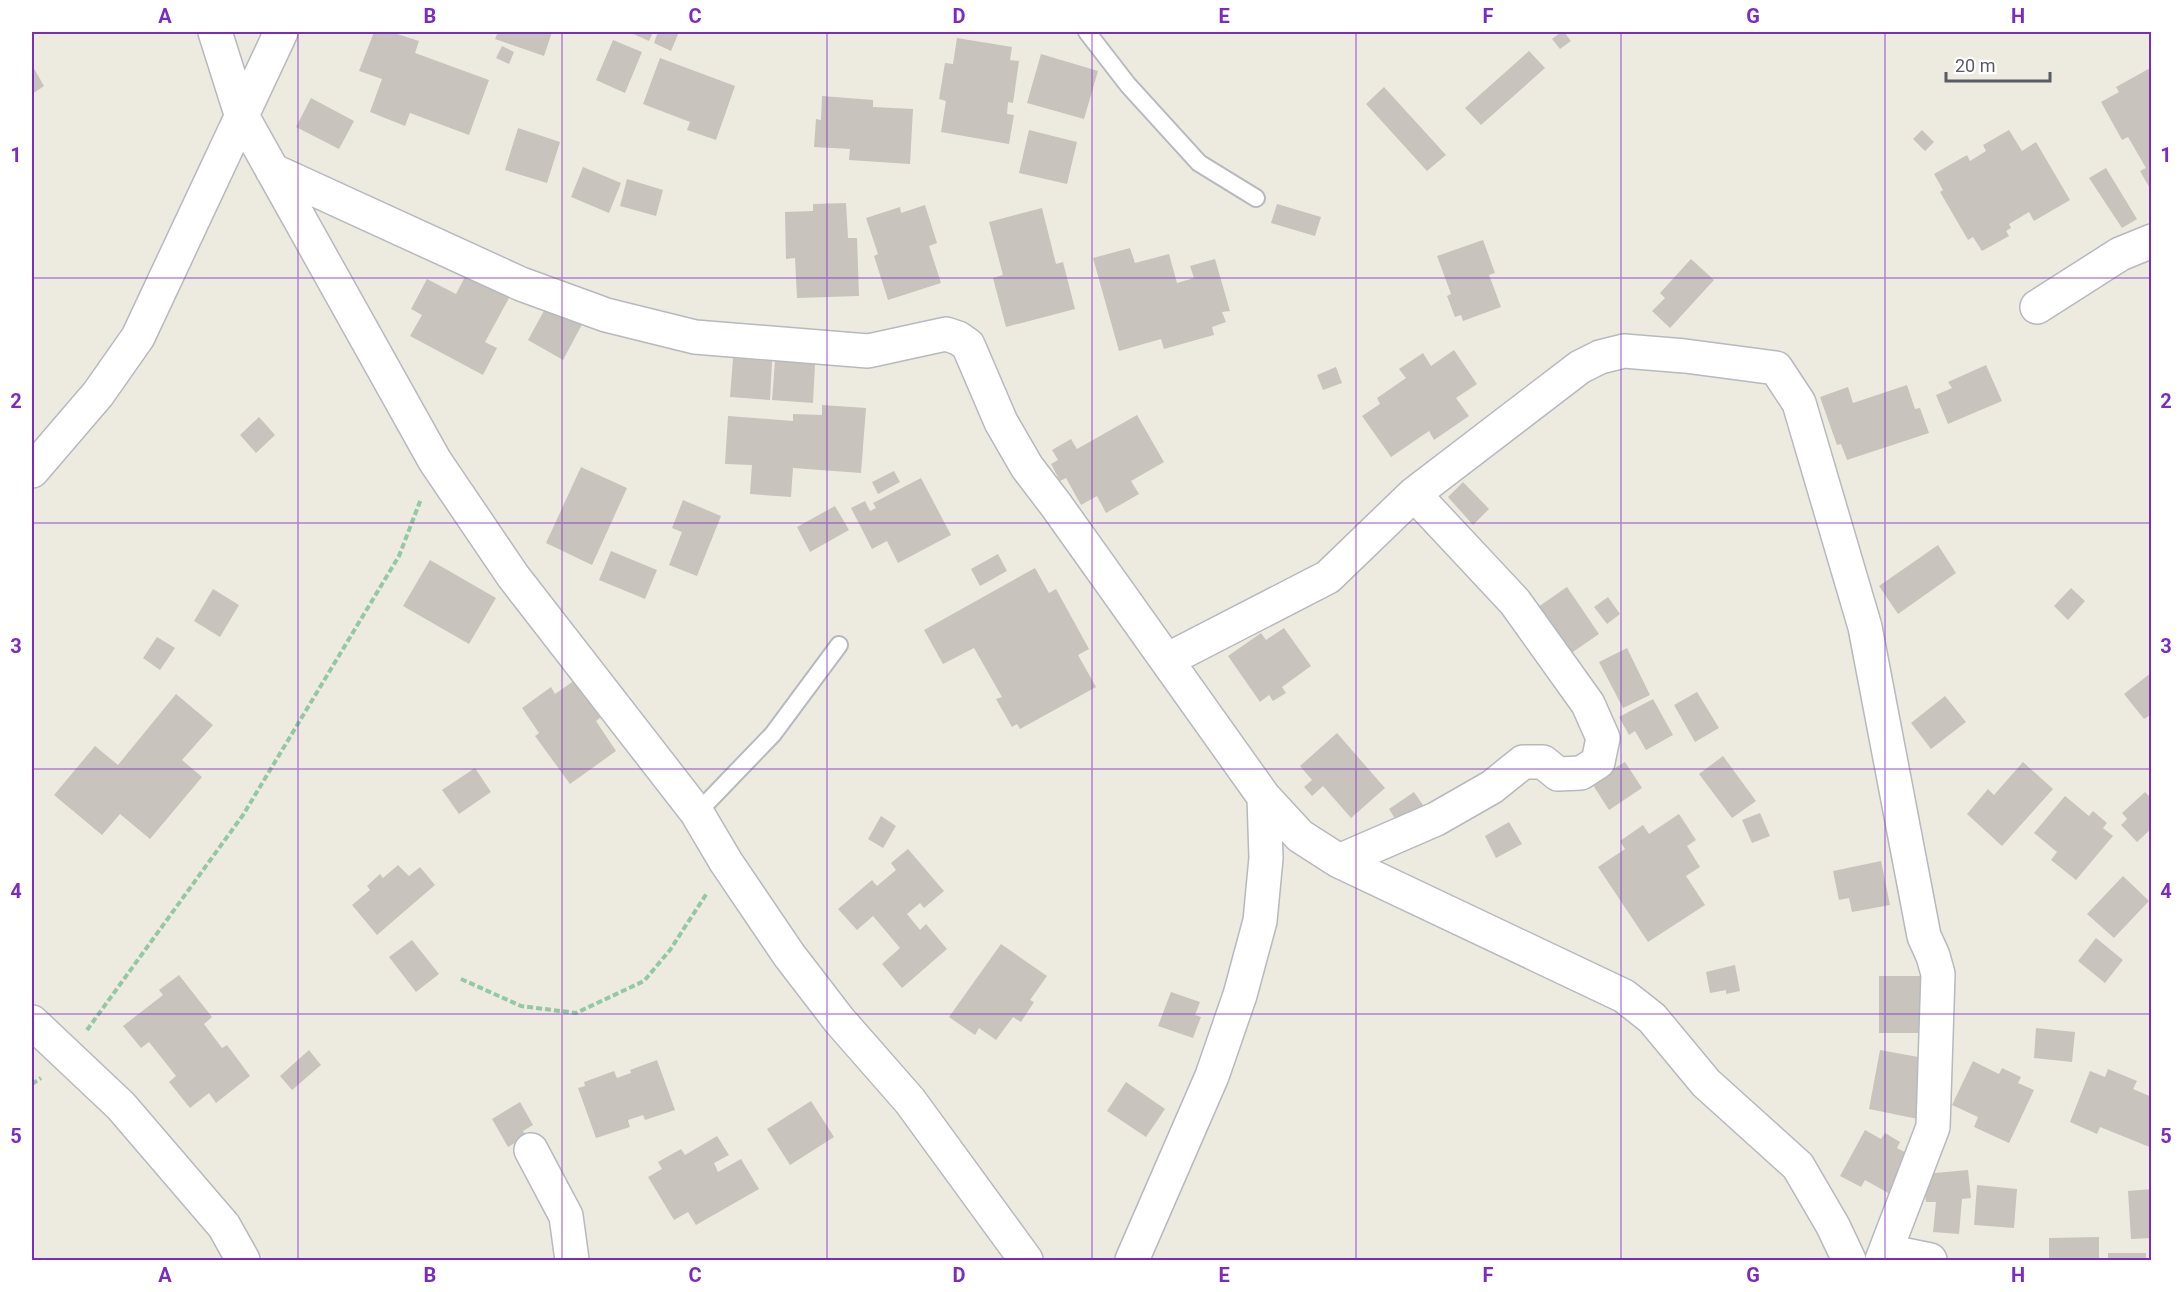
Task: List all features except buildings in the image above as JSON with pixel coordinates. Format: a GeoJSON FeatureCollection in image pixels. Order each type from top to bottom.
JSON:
{"type":"FeatureCollection","features":[{"type":"Feature","properties":{"kind":"street"},"geometry":{"type":"LineString","coordinates":[[215,32],[241,114],[435,461],[513,576],[697,813],[726,862],[789,955],[839,1020],[910,1101],[1026,1260]]}},
{"type":"Feature","properties":{"kind":"street"},"geometry":{"type":"LineString","coordinates":[[32,471],[98,394],[138,337],[281,32]]}},
{"type":"Feature","properties":{"kind":"street"},"geometry":{"type":"LineString","coordinates":[[272,170],[521,284],[606,315],[695,338],[868,351],[946,333],[958,338],[968,345],[1000,422],[1027,467],[1063,514],[1264,797],[1300,836],[1339,861],[1624,996],[1652,1018],[1706,1083],[1798,1166],[1833,1226],[1849,1260]]}},
{"type":"Feature","properties":{"kind":"street"},"geometry":{"type":"LineString","coordinates":[[2037,307],[2120,254],[2151,241]]}},
{"type":"Feature","properties":{"kind":"street"},"geometry":{"type":"LineString","coordinates":[[1167,660],[1328,577],[1414,494],[1580,367],[1600,357],[1624,351],[1685,356],[1776,368],[1799,403],[1865,627],[1924,936],[1938,974],[1933,1127],[1884,1256],[1930,1260]]}},
{"type":"Feature","properties":{"kind":"street"},"geometry":{"type":"LineString","coordinates":[[1339,861],[1436,819],[1492,787],[1523,762],[1543,762],[1558,774],[1581,773],[1598,762],[1604,738],[1588,704],[1515,602],[1414,494]]}},
{"type":"Feature","properties":{"kind":"street"},"geometry":{"type":"LineString","coordinates":[[1132,1260],[1212,1076],[1240,995],[1260,921],[1266,858],[1264,797]]}},
{"type":"Feature","properties":{"kind":"street"},"geometry":{"type":"LineString","coordinates":[[32,1022],[121,1106],[224,1226],[243,1260]]}},
{"type":"Feature","properties":{"kind":"street"},"geometry":{"type":"LineString","coordinates":[[531,1150],[566,1216],[572,1260]]}},
{"type":"Feature","properties":{"kind":"lane"},"geometry":{"type":"LineString","coordinates":[[1087,32],[1128,85],[1199,163],[1256,198]]}},
{"type":"Feature","properties":{"kind":"lane"},"geometry":{"type":"LineString","coordinates":[[697,813],[773,734],[839,645]]}},
{"type":"Feature","properties":{"kind":"path"},"geometry":{"type":"LineString","coordinates":[[69,1055],[243,815],[281,754],[399,556],[435,461]]}},
{"type":"Feature","properties":{"kind":"path"},"geometry":{"type":"LineString","coordinates":[[461,979],[520,1006],[576,1014],[644,981],[670,950],[726,862]]}}]}
